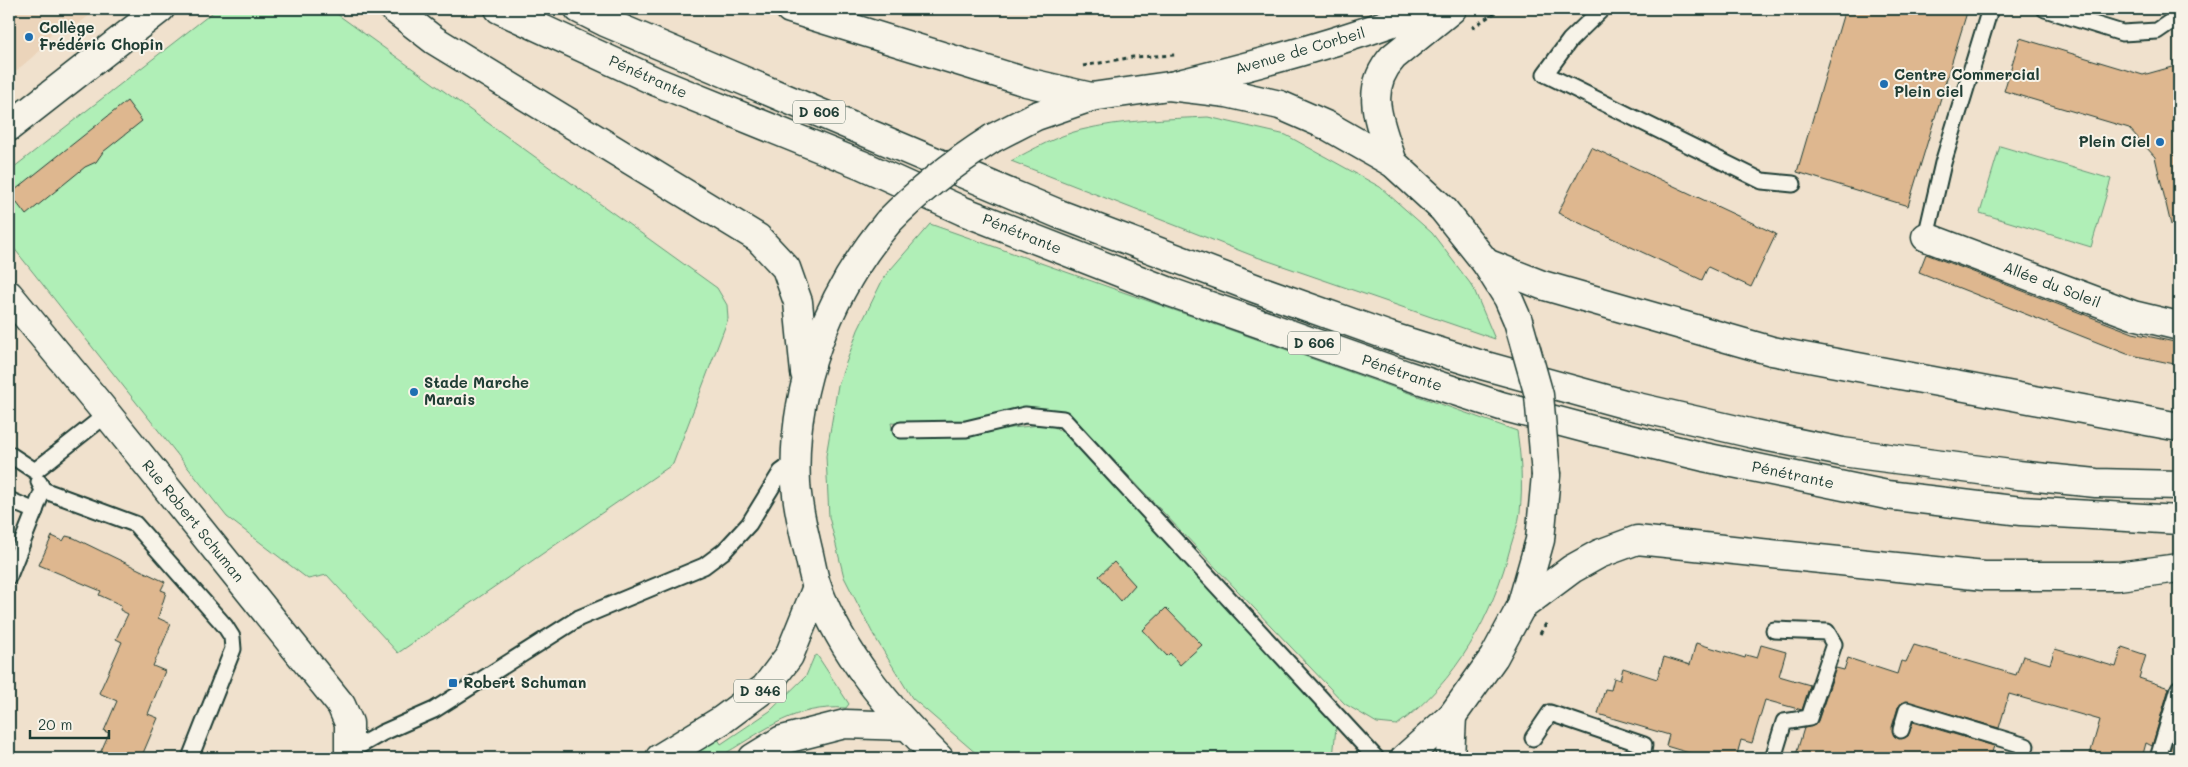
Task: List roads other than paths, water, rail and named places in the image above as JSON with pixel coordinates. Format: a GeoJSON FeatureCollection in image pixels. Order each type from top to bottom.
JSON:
{"type":"FeatureCollection","features":[{"type":"Feature","properties":{"kind":"main road"},"geometry":{"type":"LineString","coordinates":[[9,127],[160,9]]}},
{"type":"Feature","properties":{"kind":"main road"},"geometry":{"type":"LineString","coordinates":[[394,9],[434,40],[758,238],[786,268],[798,302],[806,378]]}},
{"type":"Feature","properties":{"kind":"main road","name":"Pénétrante"},"geometry":{"type":"LineString","coordinates":[[499,9],[657,82],[862,165],[963,211],[1170,292],[1406,375],[1501,406],[1695,454],[1887,495],[2021,511],[2179,520]]}},
{"type":"Feature","properties":{"kind":"main road","name":"Pénétrante"},"geometry":{"type":"LineString","coordinates":[[579,9],[1059,214],[1257,289],[1389,336],[1482,365],[1624,404],[1842,452],[2018,476],[2096,483],[2179,486]]}},
{"type":"Feature","properties":{"kind":"main road"},"geometry":{"type":"LineString","coordinates":[[790,9],[1026,82],[1091,97]]}},
{"type":"Feature","properties":{"kind":"main road","name":"Avenue de Corbeil"},"geometry":{"type":"LineString","coordinates":[[1170,86],[1322,47],[1374,30],[1428,9]]}},
{"type":"Feature","properties":{"kind":"main road"},"geometry":{"type":"LineString","coordinates":[[1393,163],[1375,104],[1379,79],[1386,64],[1393,57],[1452,9]]}},
{"type":"Feature","properties":{"kind":"main road"},"geometry":{"type":"LineString","coordinates":[[939,758],[907,726],[862,673],[817,587],[805,537],[796,485],[796,461],[806,378],[825,324],[844,284],[868,245],[915,194],[950,166],[992,138],[1036,116],[1091,97],[1170,86],[1227,93],[1280,105],[1328,126],[1393,163],[1443,209],[1486,263],[1508,298],[1518,321],[1539,395],[1546,475],[1540,540],[1521,607],[1494,657],[1452,716],[1405,758]]}},
{"type":"Feature","properties":{"kind":"main road","name":"Allée du Soleil"},"geometry":{"type":"LineString","coordinates":[[1926,237],[2133,315],[2179,326]]}},
{"type":"Feature","properties":{"kind":"main road"},"geometry":{"type":"LineString","coordinates":[[1486,263],[1542,286],[1772,351],[2179,426]]}},
{"type":"Feature","properties":{"kind":"main road","name":"Rue Robert Schuman"},"geometry":{"type":"LineString","coordinates":[[9,295],[341,705],[349,723],[350,754]]}},
{"type":"Feature","properties":{"kind":"main road"},"geometry":{"type":"LineString","coordinates":[[1521,607],[1572,569],[1599,554],[1637,540],[1984,576],[2118,576],[2179,568]]}},
{"type":"Feature","properties":{"kind":"main road","name":"D 346"},"geometry":{"type":"LineString","coordinates":[[660,758],[722,720],[765,688],[789,656],[817,587]]}},
{"type":"Feature","properties":{"kind":"main road"},"geometry":{"type":"LineString","coordinates":[[1450,758],[1452,716]]}},
{"type":"Feature","properties":{"kind":"main road"},"geometry":{"type":"LineString","coordinates":[[752,758],[782,740],[845,724],[907,726]]}},
{"type":"Feature","properties":{"kind":"lane"},"geometry":{"type":"LineString","coordinates":[[1602,9],[1570,40],[1545,74],[1762,181],[1793,184]]}},
{"type":"Feature","properties":{"kind":"lane"},"geometry":{"type":"LineString","coordinates":[[1926,237],[1943,163],[1990,9]]}},
{"type":"Feature","properties":{"kind":"lane"},"geometry":{"type":"LineString","coordinates":[[2045,9],[2122,33],[2157,31],[2179,16]]}},
{"type":"Feature","properties":{"kind":"lane"},"geometry":{"type":"LineString","coordinates":[[35,471],[107,414]]}},
{"type":"Feature","properties":{"kind":"lane"},"geometry":{"type":"LineString","coordinates":[[901,430],[966,429],[1026,415],[1063,419],[1376,758]]}},
{"type":"Feature","properties":{"kind":"lane"},"geometry":{"type":"LineString","coordinates":[[9,454],[35,471],[43,490],[9,576]]}},
{"type":"Feature","properties":{"kind":"lane"},"geometry":{"type":"LineString","coordinates":[[350,754],[382,733],[434,710],[579,618],[704,566],[724,551],[749,524],[781,472],[796,461]]}},
{"type":"Feature","properties":{"kind":"lane"},"geometry":{"type":"LineString","coordinates":[[43,490],[136,524],[225,626],[232,637],[233,649],[190,758]]}},
{"type":"Feature","properties":{"kind":"lane"},"geometry":{"type":"LineString","coordinates":[[9,500],[35,511]]}},
{"type":"Feature","properties":{"kind":"lane"},"geometry":{"type":"LineString","coordinates":[[1773,758],[1784,722],[1809,718],[1834,644],[1827,632],[1774,630]]}},
{"type":"Feature","properties":{"kind":"lane"},"geometry":{"type":"LineString","coordinates":[[2158,758],[2179,688]]}},
{"type":"Feature","properties":{"kind":"lane"},"geometry":{"type":"LineString","coordinates":[[1901,730],[1907,710],[2026,746],[2024,758]]}},
{"type":"Feature","properties":{"kind":"lane"},"geometry":{"type":"LineString","coordinates":[[1533,738],[1550,713],[1644,745],[1642,758]]}},
{"type":"Feature","properties":{"kind":"place","name":"Collège Frédéric Chopin"},"geometry":{"type":"Point","coordinates":[29,37]}},
{"type":"Feature","properties":{"kind":"place","name":"Centre Commercial Plein ciel"},"geometry":{"type":"Point","coordinates":[1884,84]}},
{"type":"Feature","properties":{"kind":"place","name":"Plein Ciel"},"geometry":{"type":"Point","coordinates":[2160,142]}},
{"type":"Feature","properties":{"kind":"place","name":"Stade Marche Marais"},"geometry":{"type":"Point","coordinates":[414,392]}},
{"type":"Feature","properties":{"kind":"place","name":"Robert Schuman"},"geometry":{"type":"Point","coordinates":[453,683]}}]}
